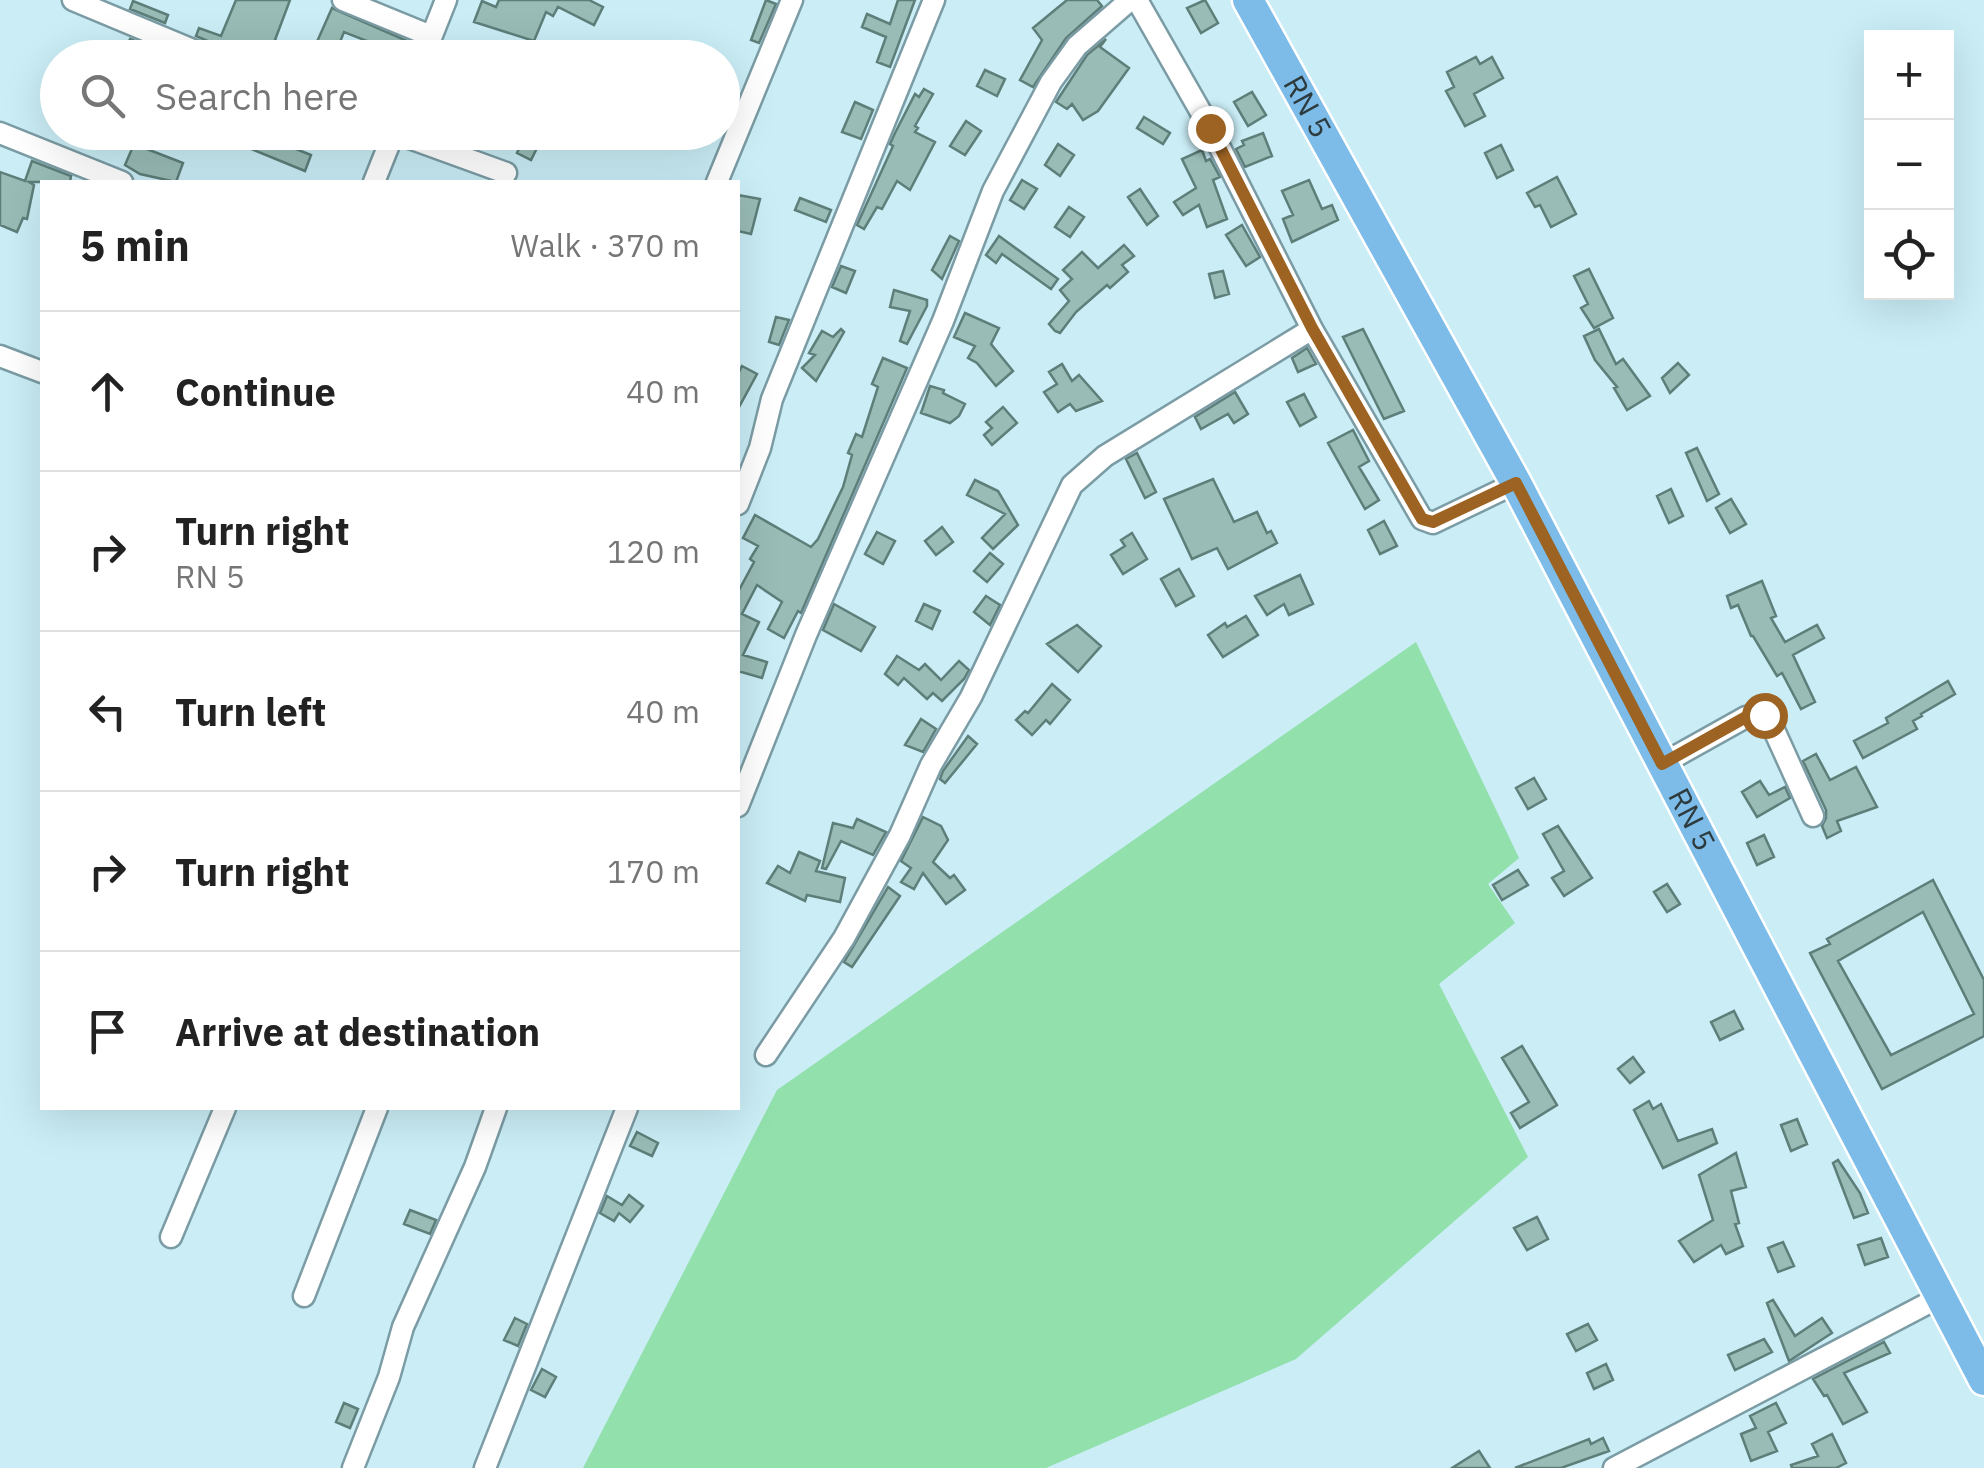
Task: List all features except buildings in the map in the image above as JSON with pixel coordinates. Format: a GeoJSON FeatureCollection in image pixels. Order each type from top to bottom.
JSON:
{"type":"FeatureCollection","features":[{"type":"Feature","properties":{"kind":"main road","name":"RN 5"},"geometry":{"type":"LineString","coordinates":[[1248,0],[1516,483],[1984,1380]]}},
{"type":"Feature","properties":{"kind":"street"},"geometry":{"type":"LineString","coordinates":[[72,0],[169,40]]}},
{"type":"Feature","properties":{"kind":"street"},"geometry":{"type":"LineString","coordinates":[[343,0],[431,36]]}},
{"type":"Feature","properties":{"kind":"street"},"geometry":{"type":"LineString","coordinates":[[430,40],[446,0]]}},
{"type":"Feature","properties":{"kind":"street"},"geometry":{"type":"LineString","coordinates":[[740,499],[760,448],[772,399],[934,0]]}},
{"type":"Feature","properties":{"kind":"street"},"geometry":{"type":"LineString","coordinates":[[740,801],[806,635],[936,338],[993,191],[1051,82],[1077,46],[1133,0],[1210,128],[1312,328],[1426,522],[1516,483]]}},
{"type":"Feature","properties":{"kind":"street"},"geometry":{"type":"LineString","coordinates":[[740,123],[788,1]]}},
{"type":"Feature","properties":{"kind":"street"},"geometry":{"type":"LineString","coordinates":[[0,134],[40,150]]}},
{"type":"Feature","properties":{"kind":"street"},"geometry":{"type":"LineString","coordinates":[[41,150],[117,180]]}},
{"type":"Feature","properties":{"kind":"street"},"geometry":{"type":"LineString","coordinates":[[375,180],[386,150]]}},
{"type":"Feature","properties":{"kind":"street"},"geometry":{"type":"LineString","coordinates":[[441,150],[506,173]]}},
{"type":"Feature","properties":{"kind":"street"},"geometry":{"type":"LineString","coordinates":[[718,180],[730,150]]}},
{"type":"Feature","properties":{"kind":"street"},"geometry":{"type":"LineString","coordinates":[[766,1055],[844,938],[931,765],[971,697],[1072,485],[1105,456],[1312,328]]}},
{"type":"Feature","properties":{"kind":"street"},"geometry":{"type":"LineString","coordinates":[[0,356],[40,371]]}},
{"type":"Feature","properties":{"kind":"street"},"geometry":{"type":"LineString","coordinates":[[1662,764],[1746,717],[1764,715],[1813,816]]}},
{"type":"Feature","properties":{"kind":"street"},"geometry":{"type":"LineString","coordinates":[[171,1237],[224,1110]]}},
{"type":"Feature","properties":{"kind":"street"},"geometry":{"type":"LineString","coordinates":[[304,1296],[375,1110]]}},
{"type":"Feature","properties":{"kind":"street"},"geometry":{"type":"LineString","coordinates":[[353,1468],[389,1377],[403,1327],[476,1167],[495,1110]]}},
{"type":"Feature","properties":{"kind":"street"},"geometry":{"type":"LineString","coordinates":[[485,1468],[626,1110]]}},
{"type":"Feature","properties":{"kind":"street"},"geometry":{"type":"LineString","coordinates":[[1614,1468],[1938,1298]]}},
{"type":"Feature","properties":{"kind":"green space"},"geometry":{"type":"Polygon","coordinates":[[[1416,642],[1519,858],[1488,884],[1515,923],[1439,984],[1528,1157],[1296,1359],[1046,1468],[583,1468],[777,1090],[1416,642]]]}},
{"type":"Feature","properties":{"kind":"route"},"geometry":{"type":"LineString","coordinates":[[1210,128],[1312,328],[1422,519],[1433,522],[1516,483],[1662,764],[1746,717],[1764,715]]}}]}
